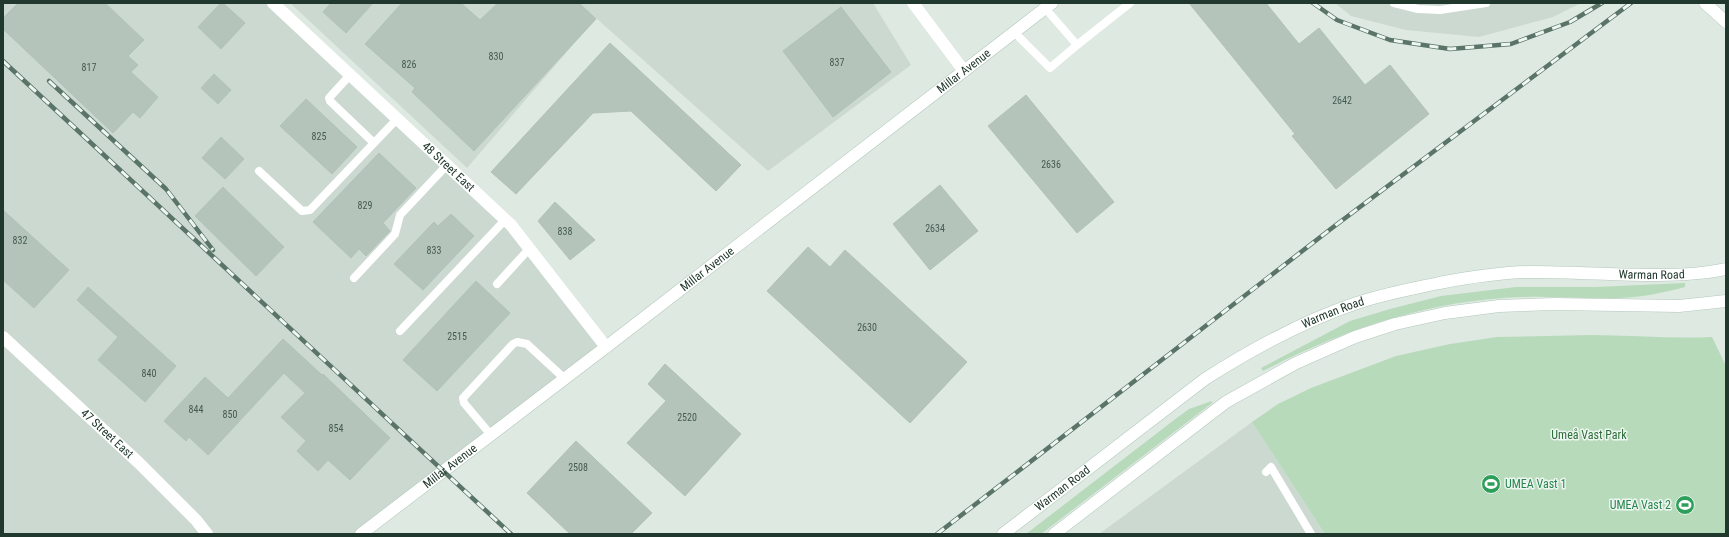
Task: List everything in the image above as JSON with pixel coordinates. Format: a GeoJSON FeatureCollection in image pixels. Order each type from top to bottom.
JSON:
{"type":"FeatureCollection","features":[{"type":"Feature","properties":{"kind":"street","name":"48 Street East"},"geometry":{"type":"LineString","coordinates":[[273,3],[505,220],[606,348]]}},
{"type":"Feature","properties":{"kind":"street"},"geometry":{"type":"LineString","coordinates":[[913,3],[964,70]]}},
{"type":"Feature","properties":{"kind":"street"},"geometry":{"type":"LineString","coordinates":[[1705,3],[1726,22]]}},
{"type":"Feature","properties":{"kind":"street","name":"Millar Avenue"},"geometry":{"type":"LineString","coordinates":[[361,534],[606,348],[1049,5]]}},
{"type":"Feature","properties":{"kind":"street","name":"Warman Road"},"geometry":{"type":"LineString","coordinates":[[1003,534],[1206,379],[1233,361],[1314,319],[1354,304],[1396,292],[1489,274],[1532,272],[1686,274],[1713,272],[1726,269]]}},
{"type":"Feature","properties":{"kind":"street"},"geometry":{"type":"LineString","coordinates":[[1054,534],[1226,402],[1296,363],[1355,337],[1395,324],[1446,313],[1499,306],[1554,304],[1679,306],[1726,301]]}},
{"type":"Feature","properties":{"kind":"street","name":"47 Street East"},"geometry":{"type":"LineString","coordinates":[[3,337],[139,463],[196,520],[207,534]]}},
{"type":"Feature","properties":{"kind":"lane"},"geometry":{"type":"LineString","coordinates":[[1014,32],[1050,68],[1130,3]]}},
{"type":"Feature","properties":{"kind":"lane"},"geometry":{"type":"LineString","coordinates":[[1394,3],[1418,9],[1440,10],[1486,3]]}},
{"type":"Feature","properties":{"kind":"lane"},"geometry":{"type":"LineString","coordinates":[[1049,5],[1077,45]]}},
{"type":"Feature","properties":{"kind":"lane"},"geometry":{"type":"LineString","coordinates":[[350,75],[329,98],[330,101],[374,143]]}},
{"type":"Feature","properties":{"kind":"lane"},"geometry":{"type":"LineString","coordinates":[[259,171],[302,211],[307,212],[397,119]]}},
{"type":"Feature","properties":{"kind":"lane"},"geometry":{"type":"LineString","coordinates":[[354,278],[395,234],[400,215],[447,165]]}},
{"type":"Feature","properties":{"kind":"lane"},"geometry":{"type":"LineString","coordinates":[[400,331],[505,220]]}},
{"type":"Feature","properties":{"kind":"lane"},"geometry":{"type":"LineString","coordinates":[[498,284],[529,249]]}},
{"type":"Feature","properties":{"kind":"lane"},"geometry":{"type":"LineString","coordinates":[[491,435],[464,403],[463,398],[512,344],[517,342],[527,344],[565,379]]}},
{"type":"Feature","properties":{"kind":"lane"},"geometry":{"type":"LineString","coordinates":[[1266,472],[1272,467],[1311,534]]}},
{"type":"Feature","properties":{"kind":"shaded area"},"geometry":{"type":"Polygon","coordinates":[[[3,3],[273,3],[511,225],[606,347],[361,534],[3,534],[3,3]]]}},
{"type":"Feature","properties":{"kind":"shaded area"},"geometry":{"type":"Polygon","coordinates":[[[290,3],[873,3],[911,65],[768,171],[596,18],[467,168],[290,3]]]}},
{"type":"Feature","properties":{"kind":"shaded area"},"geometry":{"type":"Polygon","coordinates":[[[1335,3],[1581,3],[1553,17],[1479,37],[1406,30],[1351,16],[1335,3]]]}},
{"type":"Feature","properties":{"kind":"shaded area"},"geometry":{"type":"Polygon","coordinates":[[[1252,422],[1325,534],[1099,534],[1252,422]]]}},
{"type":"Feature","properties":{"kind":"green space"},"geometry":{"type":"Polygon","coordinates":[[[1685,283],[1685,287],[1677,289],[1628,297],[1522,297],[1488,299],[1454,304],[1388,319],[1325,342],[1263,371],[1261,368],[1350,321],[1441,296],[1516,287],[1596,287],[1685,283]]]}},
{"type":"Feature","properties":{"kind":"green space","name":"Umeå Vast Park"},"geometry":{"type":"Polygon","coordinates":[[[1591,335],[1682,338],[1712,337],[1726,366],[1726,534],[1325,534],[1252,422],[1278,404],[1311,388],[1396,356],[1450,344],[1497,337],[1591,335]]]}},
{"type":"Feature","properties":{"kind":"green space"},"geometry":{"type":"Polygon","coordinates":[[[1212,401],[1212,403],[1041,534],[1026,534],[1189,409],[1212,401]]]}},
{"type":"Feature","properties":{"kind":"building"},"geometry":{"type":"Polygon","coordinates":[[[18,3],[105,3],[144,40],[128,56],[138,65],[131,72],[158,97],[140,118],[133,112],[113,133],[3,29],[3,18],[18,3]]]}},
{"type":"Feature","properties":{"kind":"building"},"geometry":{"type":"Polygon","coordinates":[[[221,3],[223,3],[245,23],[221,49],[198,27],[221,3]]]}},
{"type":"Feature","properties":{"kind":"building"},"geometry":{"type":"Polygon","coordinates":[[[331,3],[373,3],[346,33],[323,12],[331,3]]]}},
{"type":"Feature","properties":{"kind":"building"},"geometry":{"type":"Polygon","coordinates":[[[402,3],[461,3],[480,20],[498,3],[579,3],[596,19],[474,151],[412,92],[415,88],[365,44],[402,3]]]}},
{"type":"Feature","properties":{"kind":"building"},"geometry":{"type":"Polygon","coordinates":[[[1189,3],[1266,3],[1299,44],[1319,28],[1365,85],[1390,65],[1429,114],[1336,189],[1292,136],[1295,134],[1189,3]]]}},
{"type":"Feature","properties":{"kind":"building"},"geometry":{"type":"Polygon","coordinates":[[[841,7],[891,72],[833,117],[783,51],[841,7]]]}},
{"type":"Feature","properties":{"kind":"building"},"geometry":{"type":"Polygon","coordinates":[[[610,43],[741,165],[716,191],[631,111],[593,113],[516,194],[491,172],[610,43]]]}},
{"type":"Feature","properties":{"kind":"building"},"geometry":{"type":"Polygon","coordinates":[[[214,74],[231,90],[218,104],[201,88],[214,74]]]}},
{"type":"Feature","properties":{"kind":"building"},"geometry":{"type":"Polygon","coordinates":[[[1026,95],[1114,202],[1077,233],[988,126],[1026,95]]]}},
{"type":"Feature","properties":{"kind":"building"},"geometry":{"type":"Polygon","coordinates":[[[306,99],[357,147],[332,174],[280,126],[306,99]]]}},
{"type":"Feature","properties":{"kind":"building"},"geometry":{"type":"Polygon","coordinates":[[[221,137],[244,159],[225,179],[202,158],[221,137]]]}},
{"type":"Feature","properties":{"kind":"building"},"geometry":{"type":"Polygon","coordinates":[[[379,153],[416,188],[383,223],[390,231],[366,256],[359,249],[351,258],[313,222],[379,153]]]}},
{"type":"Feature","properties":{"kind":"building"},"geometry":{"type":"Polygon","coordinates":[[[940,185],[978,231],[930,270],[893,224],[940,185]]]}},
{"type":"Feature","properties":{"kind":"building"},"geometry":{"type":"Polygon","coordinates":[[[223,187],[284,247],[256,276],[195,216],[223,187]]]}},
{"type":"Feature","properties":{"kind":"building"},"geometry":{"type":"Polygon","coordinates":[[[555,202],[595,240],[570,260],[538,221],[555,202]]]}},
{"type":"Feature","properties":{"kind":"building"},"geometry":{"type":"Polygon","coordinates":[[[3,210],[69,270],[34,308],[3,280],[3,210]]]}},
{"type":"Feature","properties":{"kind":"building"},"geometry":{"type":"Polygon","coordinates":[[[451,214],[474,236],[423,290],[394,264],[434,222],[438,226],[451,214]]]}},
{"type":"Feature","properties":{"kind":"building"},"geometry":{"type":"Polygon","coordinates":[[[808,247],[830,267],[845,250],[967,362],[910,423],[767,291],[808,247]]]}},
{"type":"Feature","properties":{"kind":"building"},"geometry":{"type":"Polygon","coordinates":[[[476,281],[510,313],[437,391],[403,360],[476,281]]]}},
{"type":"Feature","properties":{"kind":"building"},"geometry":{"type":"Polygon","coordinates":[[[88,287],[176,366],[145,402],[98,360],[118,337],[77,300],[88,287]]]}},
{"type":"Feature","properties":{"kind":"building"},"geometry":{"type":"Polygon","coordinates":[[[283,339],[322,375],[323,374],[390,438],[350,480],[328,460],[318,471],[297,451],[306,441],[281,417],[305,393],[284,373],[208,455],[189,437],[186,441],[164,421],[205,377],[228,398],[283,339]]]}},
{"type":"Feature","properties":{"kind":"building"},"geometry":{"type":"Polygon","coordinates":[[[665,364],[741,434],[685,496],[627,443],[666,401],[648,384],[665,364]]]}},
{"type":"Feature","properties":{"kind":"building"},"geometry":{"type":"Polygon","coordinates":[[[576,441],[652,513],[631,534],[570,534],[527,493],[576,441]]]}},
{"type":"Feature","properties":{"kind":"railway"},"geometry":{"type":"LineString","coordinates":[[1313,3],[1337,20],[1390,40],[1450,49],[1511,44],[1570,22],[1602,3]]}},
{"type":"Feature","properties":{"kind":"railway"},"geometry":{"type":"LineString","coordinates":[[937,534],[1332,228],[1631,3]]}},
{"type":"Feature","properties":{"kind":"railway"},"geometry":{"type":"LineString","coordinates":[[3,61],[511,534]]}},
{"type":"Feature","properties":{"kind":"railway"},"geometry":{"type":"LineString","coordinates":[[49,81],[166,189],[213,250]]}},
{"type":"Feature","properties":{"kind":"place","name":"UMEA Vast 1"},"geometry":{"type":"Point","coordinates":[1491,484]}},
{"type":"Feature","properties":{"kind":"place","name":"UMEA Vast 2"},"geometry":{"type":"Point","coordinates":[1685,505]}}]}
